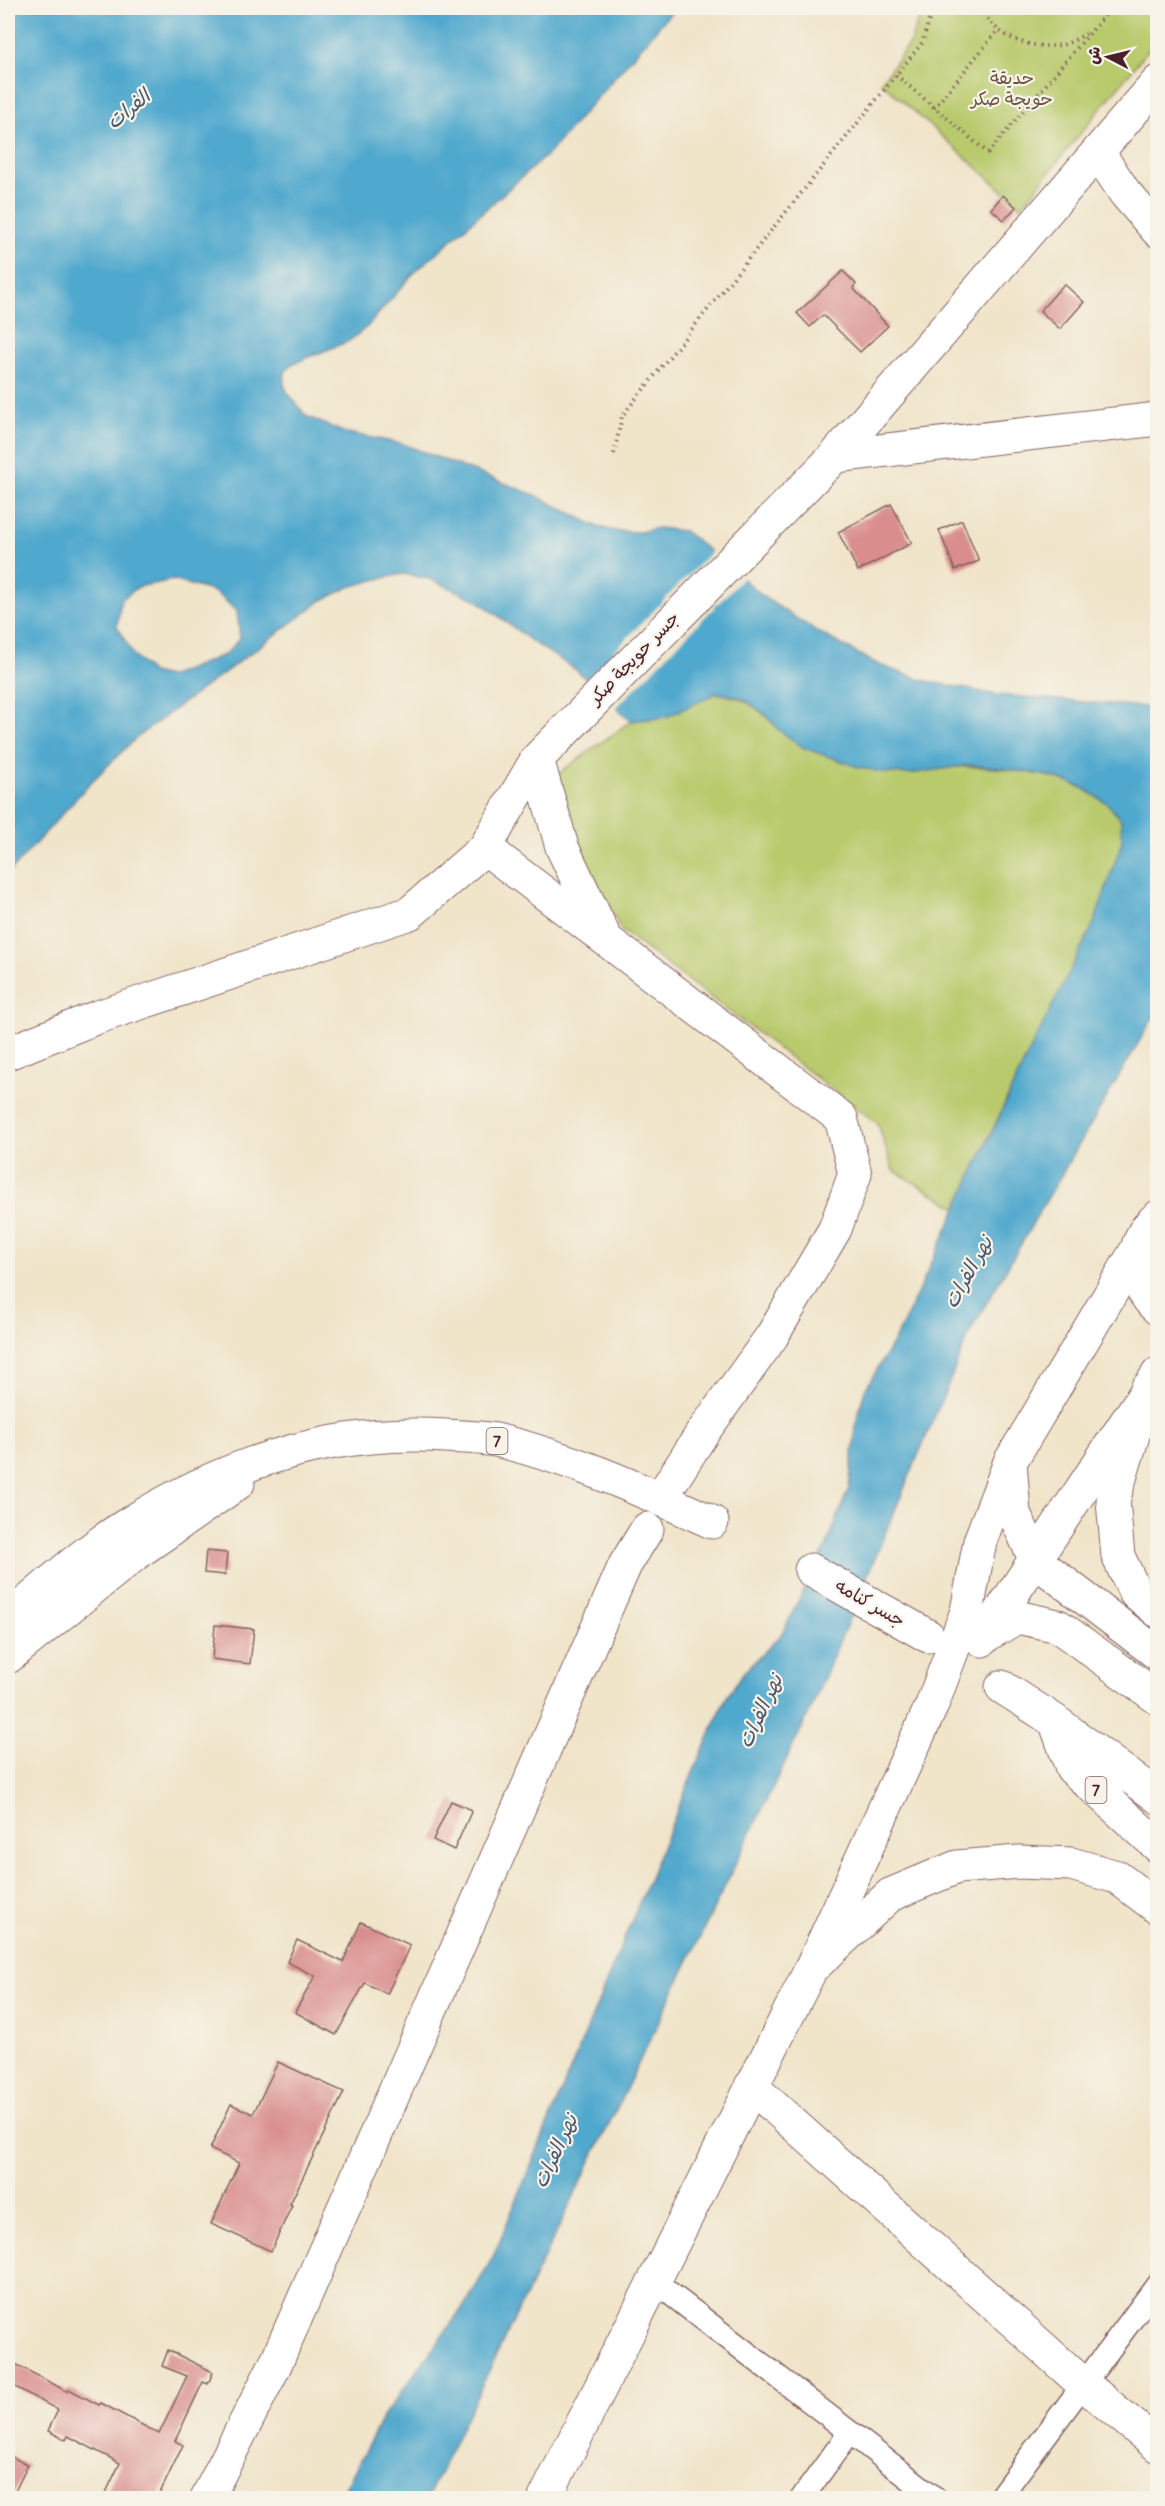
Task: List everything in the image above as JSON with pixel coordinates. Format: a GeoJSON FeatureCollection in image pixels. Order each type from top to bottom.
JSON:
{"type":"FeatureCollection","features":[{"type":"Feature","properties":{"kind":"street","name":"جسر حويجة صكر"},"geometry":{"type":"LineString","coordinates":[[8,1053],[95,1018],[410,913],[485,848],[537,759],[732,558],[835,456],[1158,82]]}},
{"type":"Feature","properties":{"kind":"street"},"geometry":{"type":"LineString","coordinates":[[1098,152],[1125,193],[1158,231]]}},
{"type":"Feature","properties":{"kind":"street"},"geometry":{"type":"LineString","coordinates":[[835,456],[1158,419]]}},
{"type":"Feature","properties":{"kind":"street"},"geometry":{"type":"LineString","coordinates":[[537,759],[562,847],[607,943]]}},
{"type":"Feature","properties":{"kind":"street"},"geometry":{"type":"LineString","coordinates":[[485,848],[607,943],[841,1118],[855,1174],[835,1229],[772,1336],[703,1432],[669,1485]]}},
{"type":"Feature","properties":{"kind":"street"},"geometry":{"type":"LineString","coordinates":[[544,2499],[811,1969],[932,1706],[967,1611],[980,1541],[1010,1462],[1136,1251],[1142,1235],[1158,1217]]}},
{"type":"Feature","properties":{"kind":"street"},"geometry":{"type":"LineString","coordinates":[[1136,1251],[1135,1269],[1140,1286],[1148,1300],[1158,1309]]}},
{"type":"Feature","properties":{"kind":"street"},"geometry":{"type":"LineString","coordinates":[[932,1706],[985,1636],[1036,1561],[1152,1382]]}},
{"type":"Feature","properties":{"kind":"street"},"geometry":{"type":"LineString","coordinates":[[1152,1382],[1113,1501],[1118,1556],[1135,1592],[1158,1611]]}},
{"type":"Feature","properties":{"kind":"street","name":"7"},"geometry":{"type":"LineString","coordinates":[[8,1618],[123,1527],[205,1482],[270,1458],[354,1437],[399,1434],[493,1440],[602,1472],[712,1522]]}},
{"type":"Feature","properties":{"kind":"street","name":"7"},"geometry":{"type":"LineString","coordinates":[[8,1657],[138,1552],[217,1499],[270,1458]]}},
{"type":"Feature","properties":{"kind":"street"},"geometry":{"type":"LineString","coordinates":[[1010,1462],[1014,1514],[1036,1561],[1158,1654]]}},
{"type":"Feature","properties":{"kind":"street"},"geometry":{"type":"LineString","coordinates":[[207,2499],[275,2365],[621,1576],[647,1529]]}},
{"type":"Feature","properties":{"kind":"street","name":"جسر كنامه"},"geometry":{"type":"LineString","coordinates":[[811,1570],[928,1636]]}},
{"type":"Feature","properties":{"kind":"street"},"geometry":{"type":"LineString","coordinates":[[985,1636],[1017,1617],[1059,1626],[1158,1698]]}},
{"type":"Feature","properties":{"kind":"street","name":"7"},"geometry":{"type":"LineString","coordinates":[[1002,1687],[1055,1721],[1158,1797]]}},
{"type":"Feature","properties":{"kind":"street","name":"7"},"geometry":{"type":"LineString","coordinates":[[1055,1721],[1072,1768],[1158,1846]]}},
{"type":"Feature","properties":{"kind":"street"},"geometry":{"type":"LineString","coordinates":[[811,1969],[890,1895],[957,1867],[1019,1862],[1071,1864],[1117,1877],[1158,1908]]}},
{"type":"Feature","properties":{"kind":"street"},"geometry":{"type":"LineString","coordinates":[[752,2086],[1082,2383],[1158,2446]]}},
{"type":"Feature","properties":{"kind":"street"},"geometry":{"type":"LineString","coordinates":[[654,2282],[934,2499]]}},
{"type":"Feature","properties":{"kind":"street"},"geometry":{"type":"LineString","coordinates":[[999,2499],[1082,2383],[1158,2284]]}},
{"type":"Feature","properties":{"kind":"street"},"geometry":{"type":"LineString","coordinates":[[802,2499],[849,2433]]}},
{"type":"Feature","properties":{"kind":"path"},"geometry":{"type":"LineString","coordinates":[[614,454],[622,416],[922,43],[933,8]]}},
{"type":"Feature","properties":{"kind":"path"},"geometry":{"type":"LineString","coordinates":[[982,8],[984,14],[1005,35],[1033,46],[1062,45],[1089,33]]}},
{"type":"Feature","properties":{"kind":"path"},"geometry":{"type":"LineString","coordinates":[[896,75],[988,153],[1111,8]]}},
{"type":"Feature","properties":{"kind":"path"},"geometry":{"type":"LineString","coordinates":[[934,108],[999,29]]}},
{"type":"Feature","properties":{"kind":"green space","name":"حديقة حويجة صكر"},"geometry":{"type":"Polygon","coordinates":[[[922,8],[1157,8],[1157,39],[1021,207],[881,82],[911,41],[922,8]]]}},
{"type":"Feature","properties":{"kind":"green space"},"geometry":{"type":"Polygon","coordinates":[[[717,693],[752,705],[779,730],[946,768],[1015,770],[1069,782],[1093,792],[1111,805],[1121,821],[1122,841],[1115,869],[1088,938],[1028,1055],[957,1208],[893,1170],[878,1124],[621,930],[585,860],[558,774],[631,721],[666,717],[717,693]]]}},
{"type":"Feature","properties":{"kind":"water"},"geometry":{"type":"Polygon","coordinates":[[[8,8],[675,8],[549,153],[413,274],[367,327],[349,341],[292,364],[285,372],[284,385],[288,393],[306,416],[343,432],[403,444],[535,495],[598,527],[615,531],[640,532],[657,528],[685,531],[768,600],[816,631],[877,664],[922,680],[998,695],[1157,708],[1157,1011],[972,1328],[811,1709],[427,2498],[340,2498],[383,2417],[467,2302],[493,2257],[694,1770],[726,1698],[744,1672],[781,1635],[826,1547],[849,1488],[857,1418],[865,1390],[901,1329],[1027,1056],[1095,921],[1122,841],[1121,820],[1108,804],[1083,788],[1050,776],[969,765],[910,774],[886,773],[858,767],[804,748],[779,730],[764,713],[740,697],[717,693],[666,717],[631,721],[575,669],[534,643],[477,600],[430,579],[403,574],[349,587],[321,601],[136,738],[89,784],[8,874],[8,8]],[[173,580],[138,587],[121,600],[117,626],[134,656],[152,673],[169,677],[226,654],[240,638],[237,611],[215,592],[173,580]]]}},
{"type":"Feature","properties":{"kind":"pier"},"geometry":{"type":"Polygon","coordinates":[[[713,550],[744,577],[614,710],[584,682],[713,550]]]}},
{"type":"Feature","properties":{"kind":"building"},"geometry":{"type":"Polygon","coordinates":[[[1003,195],[1016,207],[1004,220],[991,209],[1003,195]]]}},
{"type":"Feature","properties":{"kind":"building"},"geometry":{"type":"Polygon","coordinates":[[[843,271],[856,284],[853,288],[888,326],[860,352],[823,315],[810,327],[797,313],[843,271]]]}},
{"type":"Feature","properties":{"kind":"building"},"geometry":{"type":"Polygon","coordinates":[[[1064,284],[1084,302],[1060,329],[1040,311],[1064,284]]]}},
{"type":"Feature","properties":{"kind":"building"},"geometry":{"type":"Polygon","coordinates":[[[891,504],[912,543],[858,571],[838,532],[891,504]]]}},
{"type":"Feature","properties":{"kind":"building"},"geometry":{"type":"Polygon","coordinates":[[[962,520],[979,561],[955,570],[939,530],[962,520]]]}},
{"type":"Feature","properties":{"kind":"building"},"geometry":{"type":"Polygon","coordinates":[[[206,1551],[227,1553],[225,1575],[204,1573],[206,1551]]]}},
{"type":"Feature","properties":{"kind":"building"},"geometry":{"type":"Polygon","coordinates":[[[215,1625],[254,1629],[250,1664],[212,1659],[215,1625]]]}},
{"type":"Feature","properties":{"kind":"building"},"geometry":{"type":"Polygon","coordinates":[[[451,1801],[472,1810],[454,1850],[433,1840],[451,1801]]]}},
{"type":"Feature","properties":{"kind":"building"},"geometry":{"type":"Polygon","coordinates":[[[361,1922],[410,1945],[387,1994],[365,1983],[336,2035],[295,2012],[315,1976],[287,1962],[297,1940],[343,1962],[361,1922]]]}},
{"type":"Feature","properties":{"kind":"building"},"geometry":{"type":"Polygon","coordinates":[[[278,2062],[344,2092],[290,2204],[292,2205],[271,2251],[211,2224],[239,2163],[210,2149],[231,2104],[253,2114],[278,2062]]]}},
{"type":"Feature","properties":{"kind":"building"},"geometry":{"type":"Polygon","coordinates":[[[168,2350],[213,2372],[208,2384],[203,2382],[175,2441],[183,2445],[157,2499],[103,2499],[120,2463],[68,2436],[66,2440],[48,2431],[58,2410],[8,2383],[8,2360],[68,2392],[69,2389],[99,2405],[101,2403],[159,2434],[187,2376],[162,2366],[168,2350]]]}},
{"type":"Feature","properties":{"kind":"building"},"geometry":{"type":"Polygon","coordinates":[[[8,2455],[28,2465],[11,2499],[8,2499],[8,2455]]]}},
{"type":"Feature","properties":{"kind":"water label","name":"الفرات"},"geometry":{"type":"Point","coordinates":[128,109]}},
{"type":"Feature","properties":{"kind":"water label","name":"نهر الفرات"},"geometry":{"type":"Point","coordinates":[968,1272]}},
{"type":"Feature","properties":{"kind":"water label","name":"نهر الفرات"},"geometry":{"type":"Point","coordinates":[760,1711]}},
{"type":"Feature","properties":{"kind":"water label","name":"نهر الفرات"},"geometry":{"type":"Point","coordinates":[555,2151]}}]}
